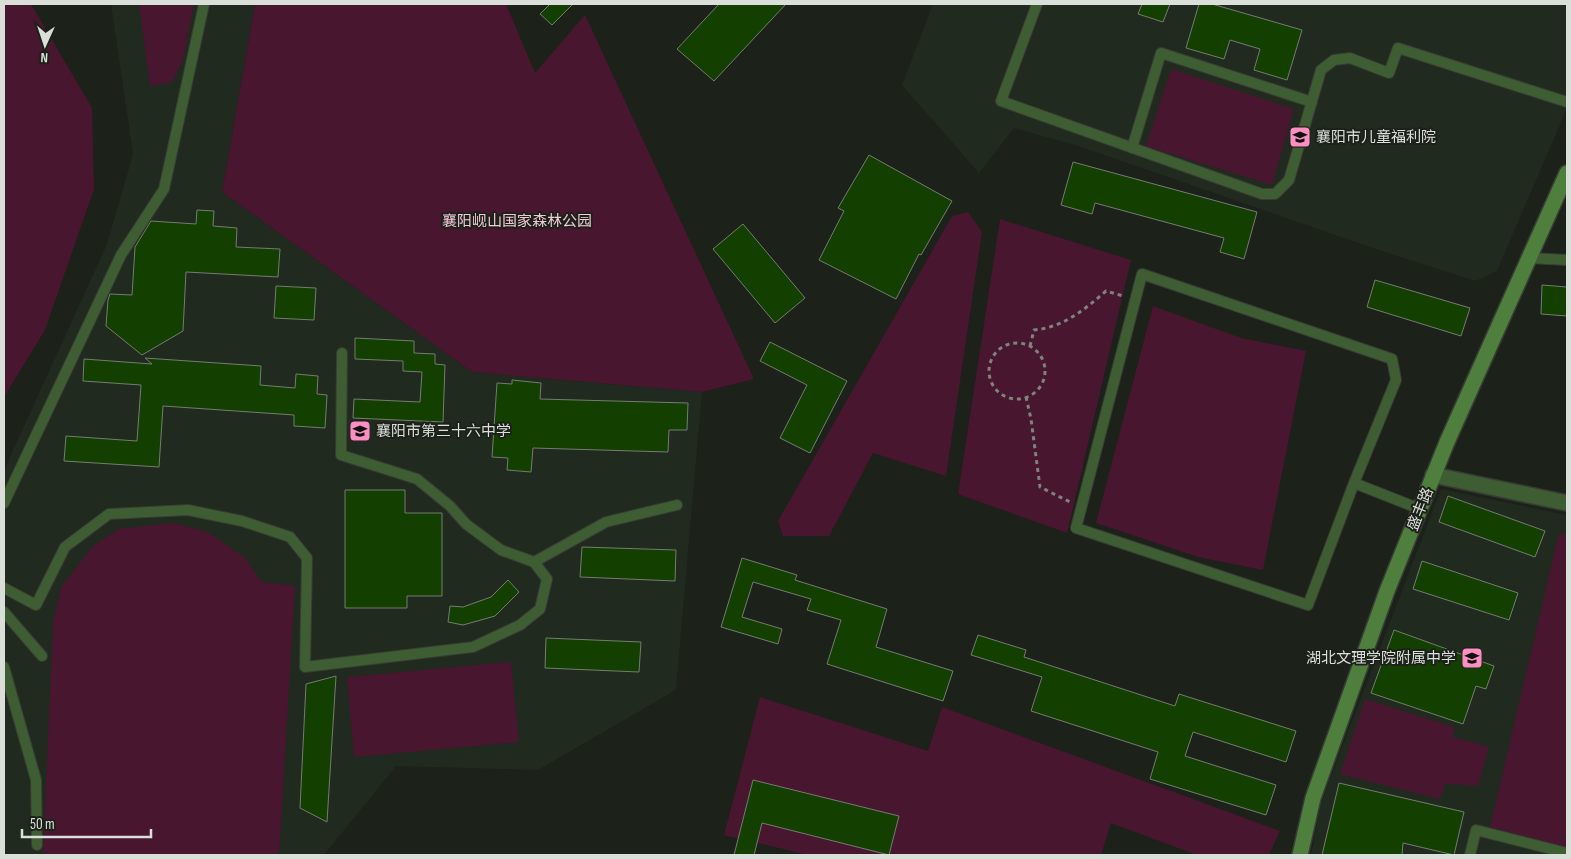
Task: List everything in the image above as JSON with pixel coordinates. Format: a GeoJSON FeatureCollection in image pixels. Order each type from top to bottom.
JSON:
{"type":"FeatureCollection","features":[{"type":"Feature","properties":{"kind":"street","name":"盛丰路"},"geometry":{"type":"LineString","coordinates":[[1300,855],[1313,798],[1387,591],[1447,442],[1567,173]]}},
{"type":"Feature","properties":{"kind":"street"},"geometry":{"type":"LineString","coordinates":[[1433,475],[1567,503]]}},
{"type":"Feature","properties":{"kind":"lane"},"geometry":{"type":"LineString","coordinates":[[4,503],[121,255],[164,189],[204,4]]}},
{"type":"Feature","properties":{"kind":"lane"},"geometry":{"type":"LineString","coordinates":[[1038,4],[1000,101],[1262,194],[1275,194],[1289,180],[1321,70],[1334,60],[1350,58],[1389,73],[1398,48],[1567,102]]}},
{"type":"Feature","properties":{"kind":"lane"},"geometry":{"type":"LineString","coordinates":[[1132,148],[1161,52],[1312,102]]}},
{"type":"Feature","properties":{"kind":"lane"},"geometry":{"type":"LineString","coordinates":[[1529,258],[1567,260]]}},
{"type":"Feature","properties":{"kind":"lane"},"geometry":{"type":"LineString","coordinates":[[1142,274],[1392,358],[1396,380],[1354,483],[1308,605],[1076,528],[1136,300],[1142,274]]}},
{"type":"Feature","properties":{"kind":"lane"},"geometry":{"type":"LineString","coordinates":[[4,588],[36,605],[66,547],[109,514],[188,510],[242,521],[290,537],[307,558],[305,667],[473,648],[520,625],[540,609],[546,579],[534,562],[502,550],[466,524],[450,506],[417,479],[342,455],[342,353]]}},
{"type":"Feature","properties":{"kind":"lane"},"geometry":{"type":"LineString","coordinates":[[1354,483],[1420,509]]}},
{"type":"Feature","properties":{"kind":"lane"},"geometry":{"type":"LineString","coordinates":[[534,562],[606,522],[677,505]]}},
{"type":"Feature","properties":{"kind":"lane"},"geometry":{"type":"LineString","coordinates":[[4,612],[42,656]]}},
{"type":"Feature","properties":{"kind":"lane"},"geometry":{"type":"LineString","coordinates":[[4,667],[36,780],[37,845]]}},
{"type":"Feature","properties":{"kind":"lane"},"geometry":{"type":"LineString","coordinates":[[1470,855],[1476,830],[1567,853]]}},
{"type":"Feature","properties":{"kind":"path"},"geometry":{"type":"LineString","coordinates":[[1030,346],[1034,330],[1047,328],[1077,315],[1106,291],[1136,300]]}},
{"type":"Feature","properties":{"kind":"path"},"geometry":{"type":"LineString","coordinates":[[1012,343],[1030,346],[1042,357],[1045,372],[1039,388],[1026,397],[1017,399],[1000,393],[990,378],[989,369],[991,360],[996,352],[1012,343]]}},
{"type":"Feature","properties":{"kind":"path"},"geometry":{"type":"LineString","coordinates":[[1026,397],[1032,419],[1040,487],[1082,508]]}},
{"type":"Feature","properties":{"kind":"shaded area","name":"襄阳市第三十六中学"},"geometry":{"type":"Polygon","coordinates":[[[111,4],[255,4],[222,192],[472,372],[702,392],[676,690],[538,770],[396,766],[324,855],[4,855],[4,470],[107,244],[133,154],[111,4]]]}},
{"type":"Feature","properties":{"kind":"shaded area","name":"襄阳市儿童福利院"},"geometry":{"type":"Polygon","coordinates":[[[933,4],[1567,4],[1567,108],[1497,271],[1475,281],[1373,248],[1078,146],[1014,128],[979,173],[902,85],[933,4]]]}},
{"type":"Feature","properties":{"kind":"shaded area","name":"湖北文理学院附属中学"},"geometry":{"type":"Polygon","coordinates":[[[1441,489],[1567,515],[1567,855],[1311,855],[1321,802],[1441,489]]]}},
{"type":"Feature","properties":{"kind":"green space"},"geometry":{"type":"Polygon","coordinates":[[[4,4],[31,4],[92,108],[94,189],[45,330],[4,397],[4,4]]]}},
{"type":"Feature","properties":{"kind":"green space"},"geometry":{"type":"Polygon","coordinates":[[[139,4],[194,4],[183,60],[172,82],[150,86],[139,4]]]}},
{"type":"Feature","properties":{"kind":"green space","name":"襄阳岘山国家森林公园"},"geometry":{"type":"Polygon","coordinates":[[[255,4],[506,4],[535,73],[585,15],[754,379],[702,392],[472,372],[222,192],[255,4]]]}},
{"type":"Feature","properties":{"kind":"green space"},"geometry":{"type":"Polygon","coordinates":[[[1171,69],[1294,109],[1272,185],[1146,146],[1171,69]]]}},
{"type":"Feature","properties":{"kind":"green space"},"geometry":{"type":"Polygon","coordinates":[[[968,212],[982,232],[946,476],[873,453],[829,536],[783,536],[778,521],[952,216],[968,212]]]}},
{"type":"Feature","properties":{"kind":"green space"},"geometry":{"type":"Polygon","coordinates":[[[1000,219],[1131,260],[1067,533],[958,494],[1000,219]]]}},
{"type":"Feature","properties":{"kind":"green space"},"geometry":{"type":"Polygon","coordinates":[[[1153,306],[1241,338],[1306,351],[1263,570],[1198,557],[1096,523],[1153,306]]]}},
{"type":"Feature","properties":{"kind":"green space"},"geometry":{"type":"Polygon","coordinates":[[[173,523],[208,532],[244,557],[262,582],[295,586],[279,855],[43,855],[53,623],[61,587],[94,545],[119,529],[173,523]]]}},
{"type":"Feature","properties":{"kind":"green space"},"geometry":{"type":"Polygon","coordinates":[[[1559,533],[1567,535],[1567,847],[1490,827],[1559,533]]]}},
{"type":"Feature","properties":{"kind":"green space"},"geometry":{"type":"Polygon","coordinates":[[[511,662],[519,742],[354,757],[347,677],[511,662]]]}},
{"type":"Feature","properties":{"kind":"green space"},"geometry":{"type":"Polygon","coordinates":[[[760,697],[928,751],[942,707],[1280,831],[1269,855],[1197,855],[1111,823],[1101,855],[808,855],[724,835],[760,697]]]}},
{"type":"Feature","properties":{"kind":"green space"},"geometry":{"type":"Polygon","coordinates":[[[1365,699],[1454,727],[1453,737],[1489,747],[1478,786],[1445,784],[1440,799],[1340,774],[1365,699]]]}},
{"type":"Feature","properties":{"kind":"building"},"geometry":{"type":"Polygon","coordinates":[[[550,4],[573,4],[552,25],[540,14],[550,4]]]}},
{"type":"Feature","properties":{"kind":"building"},"geometry":{"type":"Polygon","coordinates":[[[719,4],[786,4],[714,81],[677,49],[719,4]]]}},
{"type":"Feature","properties":{"kind":"building"},"geometry":{"type":"Polygon","coordinates":[[[1142,4],[1170,4],[1163,22],[1138,14],[1142,4]]]}},
{"type":"Feature","properties":{"kind":"building"},"geometry":{"type":"Polygon","coordinates":[[[1199,4],[1212,4],[1302,30],[1287,80],[1254,70],[1260,49],[1230,40],[1224,59],[1186,48],[1199,4]]]}},
{"type":"Feature","properties":{"kind":"building"},"geometry":{"type":"Polygon","coordinates":[[[869,155],[952,201],[921,255],[919,254],[896,299],[819,260],[844,211],[838,208],[869,155]]]}},
{"type":"Feature","properties":{"kind":"building"},"geometry":{"type":"Polygon","coordinates":[[[1073,162],[1257,212],[1244,259],[1220,252],[1224,238],[1095,203],[1092,214],[1061,205],[1073,162]]]}},
{"type":"Feature","properties":{"kind":"building"},"geometry":{"type":"Polygon","coordinates":[[[197,210],[214,211],[213,226],[237,228],[236,247],[280,249],[278,277],[186,272],[183,331],[142,355],[106,326],[110,294],[132,295],[135,247],[151,221],[196,224],[197,210]]]}},
{"type":"Feature","properties":{"kind":"building"},"geometry":{"type":"Polygon","coordinates":[[[743,224],[805,298],[775,323],[713,249],[743,224]]]}},
{"type":"Feature","properties":{"kind":"building"},"geometry":{"type":"Polygon","coordinates":[[[1375,280],[1470,308],[1461,336],[1367,307],[1375,280]]]}},
{"type":"Feature","properties":{"kind":"building"},"geometry":{"type":"Polygon","coordinates":[[[1542,285],[1567,287],[1567,316],[1541,314],[1542,285]]]}},
{"type":"Feature","properties":{"kind":"building"},"geometry":{"type":"Polygon","coordinates":[[[276,286],[316,288],[314,320],[274,318],[276,286]]]}},
{"type":"Feature","properties":{"kind":"building"},"geometry":{"type":"Polygon","coordinates":[[[355,338],[414,341],[414,353],[435,354],[435,364],[445,365],[443,422],[353,418],[354,399],[420,402],[422,372],[403,371],[403,361],[355,359],[355,338]]]}},
{"type":"Feature","properties":{"kind":"building"},"geometry":{"type":"Polygon","coordinates":[[[770,342],[847,381],[810,453],[780,438],[807,385],[760,361],[770,342]]]}},
{"type":"Feature","properties":{"kind":"building"},"geometry":{"type":"Polygon","coordinates":[[[145,358],[261,366],[260,385],[295,388],[296,374],[318,376],[317,394],[327,395],[325,428],[294,426],[294,415],[163,406],[159,467],[64,461],[66,436],[137,441],[141,385],[83,381],[84,359],[152,364],[145,358]]]}},
{"type":"Feature","properties":{"kind":"building"},"geometry":{"type":"Polygon","coordinates":[[[512,380],[541,383],[540,399],[688,403],[687,430],[669,430],[668,452],[533,448],[531,472],[507,470],[508,458],[492,457],[497,383],[512,384],[512,380]]]}},
{"type":"Feature","properties":{"kind":"building"},"geometry":{"type":"Polygon","coordinates":[[[345,490],[405,490],[405,513],[442,513],[442,596],[407,596],[407,608],[345,608],[345,490]]]}},
{"type":"Feature","properties":{"kind":"building"},"geometry":{"type":"Polygon","coordinates":[[[1448,496],[1545,531],[1535,557],[1439,522],[1448,496]]]}},
{"type":"Feature","properties":{"kind":"building"},"geometry":{"type":"Polygon","coordinates":[[[582,547],[676,550],[675,581],[580,577],[582,547]]]}},
{"type":"Feature","properties":{"kind":"building"},"geometry":{"type":"Polygon","coordinates":[[[742,558],[797,575],[795,580],[887,609],[876,647],[953,671],[943,701],[827,664],[841,620],[807,610],[811,599],[753,582],[742,617],[782,629],[778,644],[721,627],[742,558]]]}},
{"type":"Feature","properties":{"kind":"building"},"geometry":{"type":"Polygon","coordinates":[[[1422,561],[1518,593],[1509,620],[1413,589],[1422,561]]]}},
{"type":"Feature","properties":{"kind":"building"},"geometry":{"type":"Polygon","coordinates":[[[508,580],[519,592],[495,616],[463,625],[448,622],[450,606],[463,607],[491,597],[508,580]]]}},
{"type":"Feature","properties":{"kind":"building"},"geometry":{"type":"Polygon","coordinates":[[[1394,630],[1494,666],[1486,689],[1476,686],[1463,724],[1371,693],[1394,630]]]}},
{"type":"Feature","properties":{"kind":"building"},"geometry":{"type":"Polygon","coordinates":[[[978,635],[1026,650],[1024,657],[1175,706],[1179,694],[1296,731],[1286,762],[1193,732],[1185,756],[1276,785],[1266,815],[1150,779],[1158,752],[1031,711],[1042,677],[971,655],[978,635]]]}},
{"type":"Feature","properties":{"kind":"building"},"geometry":{"type":"Polygon","coordinates":[[[546,638],[641,642],[639,672],[545,668],[546,638]]]}},
{"type":"Feature","properties":{"kind":"building"},"geometry":{"type":"Polygon","coordinates":[[[336,676],[327,822],[300,808],[306,684],[336,676]]]}},
{"type":"Feature","properties":{"kind":"building"},"geometry":{"type":"Polygon","coordinates":[[[753,780],[899,816],[889,855],[762,823],[754,855],[734,855],[753,780]]]}},
{"type":"Feature","properties":{"kind":"building"},"geometry":{"type":"Polygon","coordinates":[[[1339,783],[1464,812],[1454,855],[1403,843],[1402,855],[1322,855],[1339,783]]]}},
{"type":"Feature","properties":{"kind":"place","name":"襄阳市儿童福利院"},"geometry":{"type":"Point","coordinates":[1300,137]}},
{"type":"Feature","properties":{"kind":"place","name":"襄阳市第三十六中学"},"geometry":{"type":"Point","coordinates":[360,431]}},
{"type":"Feature","properties":{"kind":"place","name":"湖北文理学院附属中学"},"geometry":{"type":"Point","coordinates":[1472,658]}}]}
